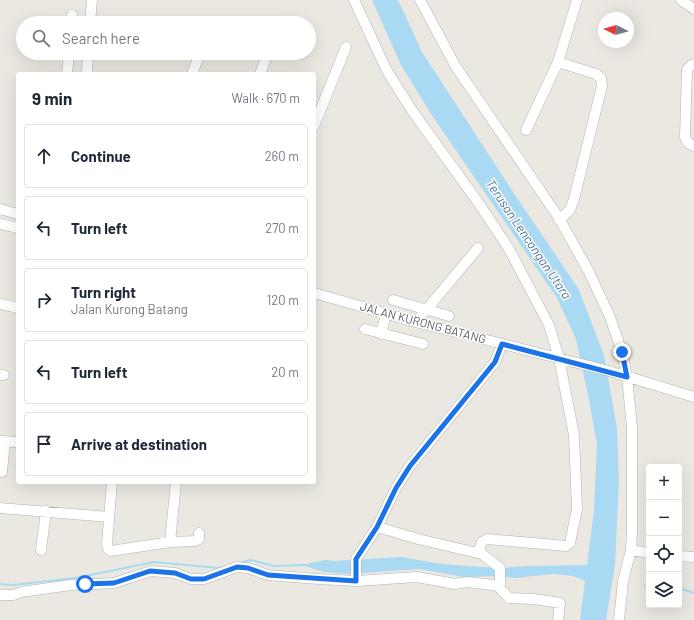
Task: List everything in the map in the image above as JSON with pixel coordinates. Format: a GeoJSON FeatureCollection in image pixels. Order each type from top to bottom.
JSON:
{"type":"FeatureCollection","features":[{"type":"Feature","properties":{"kind":"street"},"geometry":{"type":"LineString","coordinates":[[91,16],[92,0]]}},
{"type":"Feature","properties":{"kind":"street"},"geometry":{"type":"LineString","coordinates":[[354,0],[387,71],[409,106],[510,249],[549,325],[562,359],[574,435],[577,509],[570,543],[566,546],[487,539],[482,542],[478,553]]}},
{"type":"Feature","properties":{"kind":"street"},"geometry":{"type":"LineString","coordinates":[[420,0],[456,67],[559,220],[589,272],[610,317],[622,352],[627,377],[632,427],[630,550],[623,582],[619,620]]}},
{"type":"Feature","properties":{"kind":"street"},"geometry":{"type":"LineString","coordinates":[[526,130],[558,62],[577,0]]}},
{"type":"Feature","properties":{"kind":"street"},"geometry":{"type":"LineString","coordinates":[[681,0],[694,8]]}},
{"type":"Feature","properties":{"kind":"street"},"geometry":{"type":"LineString","coordinates":[[316,121],[346,47]]}},
{"type":"Feature","properties":{"kind":"street"},"geometry":{"type":"LineString","coordinates":[[67,72],[68,60]]}},
{"type":"Feature","properties":{"kind":"street"},"geometry":{"type":"LineString","coordinates":[[87,72],[88,60]]}},
{"type":"Feature","properties":{"kind":"street"},"geometry":{"type":"LineString","coordinates":[[261,72],[265,60]]}},
{"type":"Feature","properties":{"kind":"street"},"geometry":{"type":"LineString","coordinates":[[193,72],[197,61]]}},
{"type":"Feature","properties":{"kind":"street"},"geometry":{"type":"LineString","coordinates":[[558,62],[596,74],[601,78],[602,86],[574,199],[570,210],[559,220]]}},
{"type":"Feature","properties":{"kind":"street"},"geometry":{"type":"LineString","coordinates":[[694,64],[688,67],[687,70],[685,137],[688,143],[694,146]]}},
{"type":"Feature","properties":{"kind":"street"},"geometry":{"type":"LineString","coordinates":[[0,209],[16,213]]}},
{"type":"Feature","properties":{"kind":"street"},"geometry":{"type":"LineString","coordinates":[[0,224],[16,228]]}},
{"type":"Feature","properties":{"kind":"street"},"geometry":{"type":"LineString","coordinates":[[416,322],[478,248]]}},
{"type":"Feature","properties":{"kind":"street","name":"JALAN KURONG BATANG"},"geometry":{"type":"LineString","coordinates":[[316,295],[416,322],[609,371],[694,397]]}},
{"type":"Feature","properties":{"kind":"street"},"geometry":{"type":"LineString","coordinates":[[393,300],[449,316]]}},
{"type":"Feature","properties":{"kind":"street"},"geometry":{"type":"LineString","coordinates":[[0,304],[16,308]]}},
{"type":"Feature","properties":{"kind":"street"},"geometry":{"type":"LineString","coordinates":[[381,334],[386,314]]}},
{"type":"Feature","properties":{"kind":"street"},"geometry":{"type":"LineString","coordinates":[[365,329],[423,344]]}},
{"type":"Feature","properties":{"kind":"street"},"geometry":{"type":"LineString","coordinates":[[356,579],[356,559],[377,527],[396,488],[410,466],[495,362],[502,344]]}},
{"type":"Feature","properties":{"kind":"street"},"geometry":{"type":"LineString","coordinates":[[2,472],[3,441],[16,442]]}},
{"type":"Feature","properties":{"kind":"street"},"geometry":{"type":"LineString","coordinates":[[112,484],[107,544],[108,549],[112,552],[170,542],[195,541],[198,539],[199,533]]}},
{"type":"Feature","properties":{"kind":"street"},"geometry":{"type":"LineString","coordinates":[[170,542],[176,484]]}},
{"type":"Feature","properties":{"kind":"street"},"geometry":{"type":"LineString","coordinates":[[0,508],[109,517]]}},
{"type":"Feature","properties":{"kind":"street"},"geometry":{"type":"LineString","coordinates":[[41,550],[46,511]]}},
{"type":"Feature","properties":{"kind":"street"},"geometry":{"type":"LineString","coordinates":[[377,527],[425,541],[478,553],[488,557],[500,568],[500,583],[505,595],[509,598],[534,599],[560,604],[558,620]]}},
{"type":"Feature","properties":{"kind":"street"},"geometry":{"type":"LineString","coordinates":[[630,550],[646,553]]}},
{"type":"Feature","properties":{"kind":"street"},"geometry":{"type":"LineString","coordinates":[[682,556],[694,557]]}},
{"type":"Feature","properties":{"kind":"street"},"geometry":{"type":"LineString","coordinates":[[0,595],[14,595],[21,592],[71,585],[114,583],[150,571],[175,573],[191,579],[204,579],[237,567],[248,568],[268,575],[356,579],[416,577],[439,582],[500,583]]}},
{"type":"Feature","properties":{"kind":"water","name":"Terusan Lencongan Utara"},"geometry":{"type":"Polygon","coordinates":[[[372,0],[398,0],[422,52],[515,195],[578,288],[604,355],[617,428],[619,480],[615,565],[606,620],[580,620],[585,581],[573,576],[553,574],[516,578],[497,576],[464,577],[419,569],[348,574],[323,572],[303,565],[324,560],[335,561],[402,557],[441,564],[498,568],[587,565],[594,510],[597,445],[576,339],[557,298],[431,114],[401,65],[372,0]]]}},
{"type":"Feature","properties":{"kind":"waterway"},"geometry":{"type":"LineString","coordinates":[[238,563],[251,560],[274,566],[305,565]]}},
{"type":"Feature","properties":{"kind":"waterway"},"geometry":{"type":"LineString","coordinates":[[0,584],[13,585],[75,578],[154,562],[218,568],[226,566]]}},
{"type":"Feature","properties":{"kind":"waterway"},"geometry":{"type":"LineString","coordinates":[[682,589],[694,593]]}},
{"type":"Feature","properties":{"kind":"route"},"geometry":{"type":"LineString","coordinates":[[85,584],[114,583],[150,571],[175,573],[184,578],[204,579],[237,567],[248,568],[268,575],[287,575],[318,579],[356,581],[356,559],[377,527],[396,488],[410,466],[498,358],[502,344],[564,359],[627,377],[622,352]]}}]}
